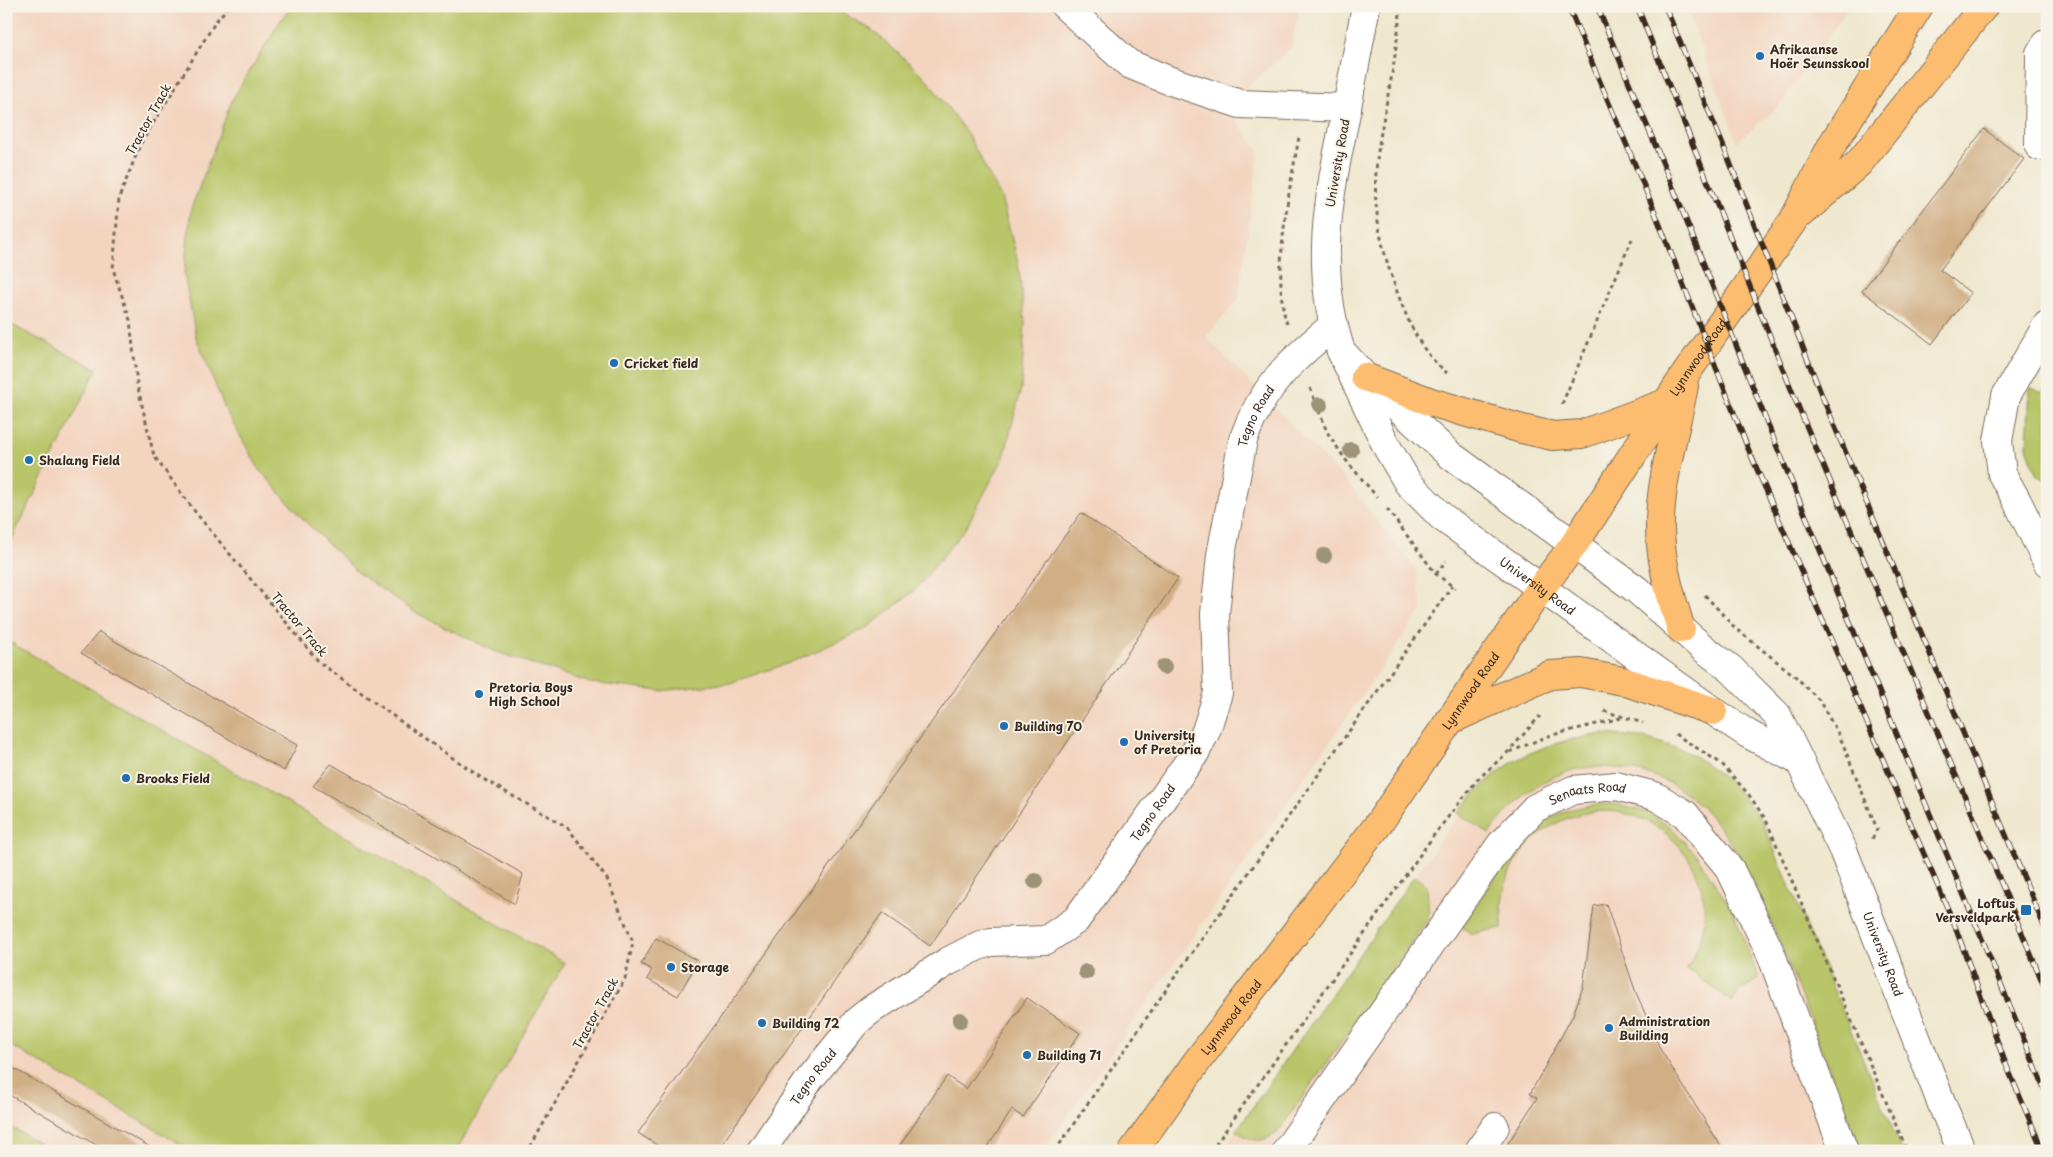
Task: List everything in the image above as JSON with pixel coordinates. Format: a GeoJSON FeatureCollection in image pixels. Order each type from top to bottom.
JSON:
{"type":"FeatureCollection","features":[{"type":"Feature","properties":{"kind":"main road","name":"Lynnwood Road"},"geometry":{"type":"LineString","coordinates":[[1133,1151],[1198,1060],[1377,826],[1541,588],[1573,546],[1686,372],[1793,221],[1832,145],[1919,6]]}},
{"type":"Feature","properties":{"kind":"main road","name":"Lynnwood Road"},"geometry":{"type":"LineString","coordinates":[[1793,221],[1860,163],[1984,6]]}},
{"type":"Feature","properties":{"kind":"main road"},"geometry":{"type":"LineString","coordinates":[[1681,629],[1666,582],[1660,521],[1666,476],[1686,372]]}},
{"type":"Feature","properties":{"kind":"main road"},"geometry":{"type":"LineString","coordinates":[[1365,377],[1434,403],[1552,436],[1582,434],[1666,403]]}},
{"type":"Feature","properties":{"kind":"main road"},"geometry":{"type":"LineString","coordinates":[[1450,720],[1550,675],[1581,673],[1623,681],[1713,711]]}},
{"type":"Feature","properties":{"kind":"street"},"geometry":{"type":"LineString","coordinates":[[1065,6],[1129,64],[1141,70],[1240,104],[1347,108]]}},
{"type":"Feature","properties":{"kind":"street","name":"University Road"},"geometry":{"type":"LineString","coordinates":[[1366,6],[1329,196],[1325,250],[1327,291],[1337,338],[1388,449],[1408,483],[1442,517],[1713,711],[1748,734],[1799,761]]}},
{"type":"Feature","properties":{"kind":"street"},"geometry":{"type":"LineString","coordinates":[[2039,146],[2040,54],[2047,43]]}},
{"type":"Feature","properties":{"kind":"street"},"geometry":{"type":"LineString","coordinates":[[2047,325],[2006,396],[1998,441],[2002,474],[2047,562]]}},
{"type":"Feature","properties":{"kind":"street","name":"University Road"},"geometry":{"type":"LineString","coordinates":[[1337,338],[1365,377],[1450,455],[1573,546],[1637,590],[1681,629],[1731,669],[1777,715],[1843,850],[1962,1151]]}},
{"type":"Feature","properties":{"kind":"street","name":"Tegno Road"},"geometry":{"type":"LineString","coordinates":[[761,1151],[809,1080],[857,1020],[872,1009],[947,962],[978,946],[991,942],[1046,940],[1076,920],[1195,753],[1206,731],[1218,693],[1215,614],[1220,555],[1243,440],[1249,422],[1269,387],[1297,355],[1337,338]]}},
{"type":"Feature","properties":{"kind":"street","name":"Senaats Road"},"geometry":{"type":"LineString","coordinates":[[1286,1151],[1501,844],[1535,808],[1573,790],[1616,786],[1655,796],[1685,814],[1730,869],[1771,954],[1844,1151]]}},
{"type":"Feature","properties":{"kind":"street"},"geometry":{"type":"LineString","coordinates":[[1479,1151],[1495,1127]]}},
{"type":"Feature","properties":{"kind":"path","name":"Tractor Track"},"geometry":{"type":"LineString","coordinates":[[229,6],[216,21],[142,143],[119,198],[113,270],[130,320],[137,384],[154,456],[196,513],[319,662],[482,779],[566,827],[607,879],[633,942],[625,979],[528,1151]]}},
{"type":"Feature","properties":{"kind":"path"},"geometry":{"type":"LineString","coordinates":[[1400,6],[1392,72],[1380,136],[1377,166],[1377,212],[1388,267],[1409,324],[1422,347],[1448,374]]}},
{"type":"Feature","properties":{"kind":"path"},"geometry":{"type":"LineString","coordinates":[[1560,407],[1632,239]]}},
{"type":"Feature","properties":{"kind":"path"},"geometry":{"type":"LineString","coordinates":[[1055,1151],[1178,973],[1453,587],[1436,574],[1446,561]]}},
{"type":"Feature","properties":{"kind":"path"},"geometry":{"type":"LineString","coordinates":[[1211,1151],[1434,835],[1478,779],[1507,753],[1546,709]]}},
{"type":"Feature","properties":{"kind":"path"},"geometry":{"type":"LineString","coordinates":[[1507,753],[1548,736],[1621,718],[1648,724]]}},
{"type":"Feature","properties":{"kind":"path"},"geometry":{"type":"LineString","coordinates":[[1666,730],[1701,748],[1722,764],[1749,795],[1766,820],[1907,1151]]}},
{"type":"Feature","properties":{"kind":"shaded area","name":"Pretoria Boys High School"},"geometry":{"type":"Polygon","coordinates":[[[6,6],[1300,6],[1291,48],[1245,89],[1240,104],[1236,119],[1259,152],[1238,300],[1206,337],[1346,481],[1416,570],[1422,610],[1043,1151],[6,1151],[6,6]]]}},
{"type":"Feature","properties":{"kind":"shaded area","name":"Afrikaanse Hoër Seunsskool"},"geometry":{"type":"Polygon","coordinates":[[[1686,6],[1850,6],[1779,106],[1737,142],[1686,6]]]}},
{"type":"Feature","properties":{"kind":"shaded area"},"geometry":{"type":"Polygon","coordinates":[[[1602,734],[1642,737],[1680,749],[1698,758],[1715,770],[1744,797],[1762,821],[1902,1151],[1222,1151],[1468,801],[1494,774],[1528,753],[1566,739],[1602,734]]]}},
{"type":"Feature","properties":{"kind":"green space","name":"Cricket field"},"geometry":{"type":"Polygon","coordinates":[[[293,6],[831,6],[872,30],[925,77],[966,132],[1001,197],[1018,262],[1025,322],[1021,389],[1004,457],[965,529],[915,590],[866,629],[789,663],[730,683],[661,691],[590,683],[494,651],[416,613],[358,573],[303,519],[259,469],[226,411],[196,337],[184,274],[191,209],[232,100],[282,18],[293,6]]]}},
{"type":"Feature","properties":{"kind":"green space","name":"Shalang Field"},"geometry":{"type":"Polygon","coordinates":[[[6,322],[97,369],[6,551],[6,322]]]}},
{"type":"Feature","properties":{"kind":"green space"},"geometry":{"type":"Polygon","coordinates":[[[2047,386],[2047,481],[2036,474],[2027,446],[2030,387],[2042,393],[2047,386]]]}},
{"type":"Feature","properties":{"kind":"green space","name":"Brooks Field"},"geometry":{"type":"Polygon","coordinates":[[[8,641],[565,963],[456,1151],[192,1151],[6,1043],[6,644],[8,641]]]}},
{"type":"Feature","properties":{"kind":"green space"},"geometry":{"type":"Polygon","coordinates":[[[1602,734],[1642,737],[1680,749],[1698,758],[1731,783],[1762,821],[1902,1151],[1861,1151],[1782,946],[1757,890],[1727,837],[1709,815],[1689,796],[1669,783],[1636,771],[1601,767],[1583,768],[1551,778],[1537,786],[1523,796],[1499,820],[1489,834],[1458,813],[1489,780],[1521,757],[1558,743],[1602,734]]]}},
{"type":"Feature","properties":{"kind":"green space"},"geometry":{"type":"Polygon","coordinates":[[[1612,804],[1643,811],[1670,826],[1696,855],[1733,911],[1759,979],[1740,990],[1733,1002],[1687,969],[1701,938],[1704,914],[1703,894],[1689,859],[1677,843],[1662,831],[1646,821],[1627,814],[1608,811],[1589,812],[1570,817],[1553,825],[1537,836],[1513,865],[1503,894],[1502,928],[1471,934],[1462,927],[1505,864],[1530,835],[1544,823],[1572,809],[1612,804]]]}},
{"type":"Feature","properties":{"kind":"green space"},"geometry":{"type":"Polygon","coordinates":[[[1414,876],[1427,886],[1429,917],[1278,1132],[1262,1140],[1257,1140],[1236,1131],[1414,876]]]}},
{"type":"Feature","properties":{"kind":"green space"},"geometry":{"type":"Polygon","coordinates":[[[6,1124],[52,1151],[6,1151],[6,1124]]]}},
{"type":"Feature","properties":{"kind":"building"},"geometry":{"type":"Polygon","coordinates":[[[1984,129],[2024,159],[1940,270],[1971,293],[1932,344],[1862,291],[1984,129]]]}},
{"type":"Feature","properties":{"kind":"building","name":"Building 70"},"geometry":{"type":"Polygon","coordinates":[[[1081,513],[1178,578],[930,946],[882,913],[717,1151],[666,1151],[638,1133],[1081,513]]]}},
{"type":"Feature","properties":{"kind":"building"},"geometry":{"type":"Polygon","coordinates":[[[99,632],[297,745],[284,771],[81,653],[99,632]]]}},
{"type":"Feature","properties":{"kind":"building"},"geometry":{"type":"Polygon","coordinates":[[[331,764],[523,874],[515,904],[313,786],[331,764]]]}},
{"type":"Feature","properties":{"kind":"building","name":"Administration Building"},"geometry":{"type":"Polygon","coordinates":[[[1606,904],[1635,990],[1660,1049],[1724,1151],[1503,1151],[1537,1098],[1530,1094],[1573,1015],[1583,987],[1594,906],[1606,904]]]}},
{"type":"Feature","properties":{"kind":"building","name":"Storage"},"geometry":{"type":"Polygon","coordinates":[[[656,938],[698,961],[678,996],[647,979],[652,970],[641,964],[656,938]]]}},
{"type":"Feature","properties":{"kind":"building","name":"Building 71"},"geometry":{"type":"Polygon","coordinates":[[[1027,998],[1080,1033],[1023,1117],[1012,1110],[985,1151],[896,1151],[947,1076],[966,1089],[1027,998]]]}},
{"type":"Feature","properties":{"kind":"building"},"geometry":{"type":"Polygon","coordinates":[[[6,1064],[157,1151],[107,1151],[6,1093],[6,1064]]]}},
{"type":"Feature","properties":{"kind":"railway"},"geometry":{"type":"LineString","coordinates":[[1568,6],[1652,205],[1747,446],[1953,921],[2005,1062],[2043,1151]]}},
{"type":"Feature","properties":{"kind":"railway"},"geometry":{"type":"LineString","coordinates":[[1597,6],[1674,190],[1770,430],[2047,1095]]}},
{"type":"Feature","properties":{"kind":"railway"},"geometry":{"type":"LineString","coordinates":[[1637,6],[1800,411],[2047,993]]}},
{"type":"Feature","properties":{"kind":"railway"},"geometry":{"type":"LineString","coordinates":[[1665,6],[1727,155],[1822,396],[2047,933]]}},
{"type":"Feature","properties":{"kind":"place","name":"Afrikaanse Hoër Seunsskool"},"geometry":{"type":"Point","coordinates":[1760,56]}},
{"type":"Feature","properties":{"kind":"place","name":"Cricket field"},"geometry":{"type":"Point","coordinates":[614,363]}},
{"type":"Feature","properties":{"kind":"place","name":"Shalang Field"},"geometry":{"type":"Point","coordinates":[29,460]}},
{"type":"Feature","properties":{"kind":"place","name":"Pretoria Boys High School"},"geometry":{"type":"Point","coordinates":[479,694]}},
{"type":"Feature","properties":{"kind":"place","name":"Building 70"},"geometry":{"type":"Point","coordinates":[1004,726]}},
{"type":"Feature","properties":{"kind":"place","name":"University of Pretoria"},"geometry":{"type":"Point","coordinates":[1124,742]}},
{"type":"Feature","properties":{"kind":"place","name":"Brooks Field"},"geometry":{"type":"Point","coordinates":[126,778]}},
{"type":"Feature","properties":{"kind":"place","name":"Loftus Versveldpark"},"geometry":{"type":"Point","coordinates":[2026,910]}},
{"type":"Feature","properties":{"kind":"place","name":"Storage"},"geometry":{"type":"Point","coordinates":[671,967]}},
{"type":"Feature","properties":{"kind":"place","name":"Building 72"},"geometry":{"type":"Point","coordinates":[762,1023]}},
{"type":"Feature","properties":{"kind":"place","name":"Administration Building"},"geometry":{"type":"Point","coordinates":[1609,1028]}},
{"type":"Feature","properties":{"kind":"place","name":"Building 71"},"geometry":{"type":"Point","coordinates":[1027,1055]}}]}
